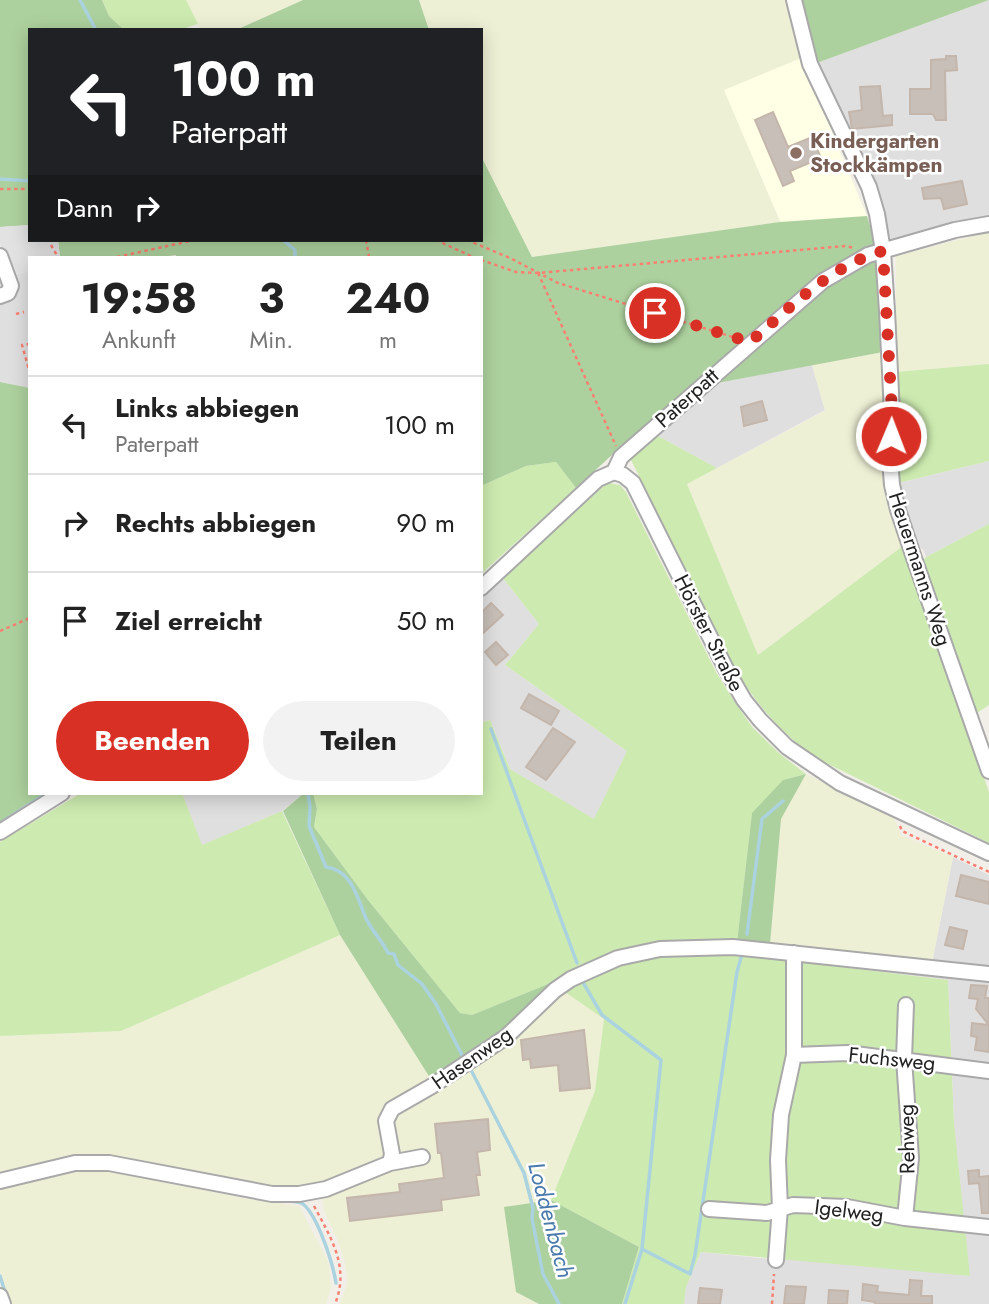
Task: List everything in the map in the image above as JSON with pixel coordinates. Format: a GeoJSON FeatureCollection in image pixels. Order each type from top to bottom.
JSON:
{"type":"FeatureCollection","features":[{"type":"Feature","properties":{"kind":"street","name":"Heuermanns Weg"},"geometry":{"type":"LineString","coordinates":[[794,0],[810,64],[869,187],[877,214],[883,251],[892,413],[892,485],[914,558],[989,771]]}},
{"type":"Feature","properties":{"kind":"street","name":"Paterpatt"},"geometry":{"type":"LineString","coordinates":[[614,472],[621,457],[822,281],[853,262],[883,251],[954,230],[989,223]]}},
{"type":"Feature","properties":{"kind":"street"},"geometry":{"type":"LineString","coordinates":[[0,256],[11,286],[8,293],[0,296]]}},
{"type":"Feature","properties":{"kind":"street"},"geometry":{"type":"LineString","coordinates":[[483,586],[598,479],[614,472]]}},
{"type":"Feature","properties":{"kind":"street","name":"Hörster Straße"},"geometry":{"type":"LineString","coordinates":[[614,472],[633,483],[725,667],[744,700],[760,720],[787,747],[840,783],[989,853]]}},
{"type":"Feature","properties":{"kind":"street"},"geometry":{"type":"LineString","coordinates":[[0,832],[59,795]]}},
{"type":"Feature","properties":{"kind":"street","name":"Hasenweg"},"geometry":{"type":"LineString","coordinates":[[390,1163],[392,1154],[386,1121],[392,1109],[506,1037],[555,990],[586,970],[618,958],[660,949],[733,947],[989,974]]}},
{"type":"Feature","properties":{"kind":"street"},"geometry":{"type":"LineString","coordinates":[[776,1260],[780,1208],[778,1160],[781,1115],[794,1055],[794,953]]}},
{"type":"Feature","properties":{"kind":"street","name":"Rehweg"},"geometry":{"type":"LineString","coordinates":[[905,1218],[911,1158],[904,1059],[906,1005]]}},
{"type":"Feature","properties":{"kind":"street","name":"Fuchsweg"},"geometry":{"type":"LineString","coordinates":[[794,1055],[847,1053],[989,1071]]}},
{"type":"Feature","properties":{"kind":"street"},"geometry":{"type":"LineString","coordinates":[[0,1181],[75,1163],[109,1163],[261,1192],[310,1192],[326,1189],[390,1163],[422,1157]]}},
{"type":"Feature","properties":{"kind":"street","name":"Igelweg"},"geometry":{"type":"LineString","coordinates":[[709,1209],[767,1213],[793,1205],[847,1207],[905,1218],[989,1227]]}},
{"type":"Feature","properties":{"kind":"street"},"geometry":{"type":"LineString","coordinates":[[0,1296],[3,1304]]}},
{"type":"Feature","properties":{"kind":"path"},"geometry":{"type":"LineString","coordinates":[[0,189],[28,189]]}},
{"type":"Feature","properties":{"kind":"path"},"geometry":{"type":"LineString","coordinates":[[122,256],[186,242]]}},
{"type":"Feature","properties":{"kind":"path"},"geometry":{"type":"LineString","coordinates":[[440,242],[470,256]]}},
{"type":"Feature","properties":{"kind":"path"},"geometry":{"type":"LineString","coordinates":[[472,242],[558,283],[750,342]]}},
{"type":"Feature","properties":{"kind":"path"},"geometry":{"type":"LineString","coordinates":[[51,245],[57,256]]}},
{"type":"Feature","properties":{"kind":"path"},"geometry":{"type":"LineString","coordinates":[[483,261],[516,272],[538,273],[845,246],[858,248]]}},
{"type":"Feature","properties":{"kind":"path"},"geometry":{"type":"LineString","coordinates":[[538,273],[621,457]]}},
{"type":"Feature","properties":{"kind":"path"},"geometry":{"type":"LineString","coordinates":[[16,314],[24,312]]}},
{"type":"Feature","properties":{"kind":"path"},"geometry":{"type":"LineString","coordinates":[[28,344],[22,345],[28,366]]}},
{"type":"Feature","properties":{"kind":"path"},"geometry":{"type":"LineString","coordinates":[[0,631],[28,619]]}},
{"type":"Feature","properties":{"kind":"path"},"geometry":{"type":"LineString","coordinates":[[902,812],[902,831],[989,872]]}},
{"type":"Feature","properties":{"kind":"path"},"geometry":{"type":"LineString","coordinates":[[310,1192],[336,1248],[341,1269],[341,1282],[335,1304]]}},
{"type":"Feature","properties":{"kind":"path"},"geometry":{"type":"LineString","coordinates":[[772,1304],[776,1260]]}},
{"type":"Feature","properties":{"kind":"shaded area"},"geometry":{"type":"Polygon","coordinates":[[[186,0],[303,0],[240,28],[200,28],[186,0]]]}},
{"type":"Feature","properties":{"kind":"shaded area"},"geometry":{"type":"Polygon","coordinates":[[[419,0],[789,0],[801,58],[724,90],[780,222],[532,257],[483,160],[483,28],[428,28],[419,0]]]}},
{"type":"Feature","properties":{"kind":"shaded area"},"geometry":{"type":"Polygon","coordinates":[[[989,0],[989,219],[891,240],[882,211],[814,64],[989,0]]]}},
{"type":"Feature","properties":{"kind":"shaded area","name":"Kindergarten Stockkämpen"},"geometry":{"type":"Polygon","coordinates":[[[801,58],[874,237],[790,244],[723,89],[801,58]]]}},
{"type":"Feature","properties":{"kind":"shaded area"},"geometry":{"type":"Polygon","coordinates":[[[28,225],[28,242],[58,242],[60,256],[28,256],[28,271],[11,275],[0,244],[0,227],[28,225]]]}},
{"type":"Feature","properties":{"kind":"shaded area"},"geometry":{"type":"Polygon","coordinates":[[[989,232],[989,364],[896,372],[896,256],[989,232]]]}},
{"type":"Feature","properties":{"kind":"shaded area"},"geometry":{"type":"Polygon","coordinates":[[[28,271],[28,388],[0,382],[0,278],[28,271]]]}},
{"type":"Feature","properties":{"kind":"shaded area"},"geometry":{"type":"Polygon","coordinates":[[[883,352],[883,459],[887,487],[904,545],[758,655],[687,484],[825,411],[812,365],[883,352]]]}},
{"type":"Feature","properties":{"kind":"shaded area"},"geometry":{"type":"Polygon","coordinates":[[[812,365],[825,410],[717,468],[656,435],[712,384],[812,365]]]}},
{"type":"Feature","properties":{"kind":"shaded area"},"geometry":{"type":"Polygon","coordinates":[[[989,461],[989,524],[926,557],[923,549],[915,546],[898,483],[989,461]]]}},
{"type":"Feature","properties":{"kind":"shaded area"},"geometry":{"type":"Polygon","coordinates":[[[503,578],[539,624],[505,665],[627,751],[594,820],[510,769],[490,720],[483,722],[483,595],[503,578]]]}},
{"type":"Feature","properties":{"kind":"shaded area"},"geometry":{"type":"Polygon","coordinates":[[[806,774],[894,817],[901,835],[953,857],[932,963],[770,944],[781,819],[806,774]]]}},
{"type":"Feature","properties":{"kind":"shaded area"},"geometry":{"type":"Polygon","coordinates":[[[183,795],[302,795],[282,811],[201,846],[183,795]]]}},
{"type":"Feature","properties":{"kind":"shaded area"},"geometry":{"type":"Polygon","coordinates":[[[953,857],[989,875],[989,1304],[684,1304],[686,1287],[701,1252],[779,1260],[954,1123],[948,980],[748,955],[932,963],[953,857]]]}},
{"type":"Feature","properties":{"kind":"shaded area"},"geometry":{"type":"Polygon","coordinates":[[[340,935],[432,1081],[389,1107],[387,1157],[324,1183],[298,1189],[252,1186],[109,1159],[0,1175],[0,1036],[121,1031],[340,935]]]}},
{"type":"Feature","properties":{"kind":"shaded area"},"geometry":{"type":"Polygon","coordinates":[[[562,990],[604,1019],[595,1091],[551,1200],[505,1208],[516,1292],[539,1304],[340,1304],[347,1283],[346,1268],[340,1246],[324,1211],[322,1197],[399,1165],[389,1121],[395,1111],[562,990]]]}},
{"type":"Feature","properties":{"kind":"shaded area"},"geometry":{"type":"Polygon","coordinates":[[[77,1170],[107,1171],[248,1199],[299,1206],[329,1263],[331,1288],[326,1304],[10,1304],[0,1271],[0,1189],[77,1170]]]}},
{"type":"Feature","properties":{"kind":"green space"},"geometry":{"type":"Polygon","coordinates":[[[0,0],[102,0],[109,16],[122,28],[28,28],[28,225],[0,227],[0,0]]]}},
{"type":"Feature","properties":{"kind":"green space"},"geometry":{"type":"Polygon","coordinates":[[[102,0],[186,0],[198,24],[185,28],[122,28],[109,16],[102,0]]]}},
{"type":"Feature","properties":{"kind":"green space"},"geometry":{"type":"Polygon","coordinates":[[[303,0],[419,0],[428,28],[240,28],[303,0]]]}},
{"type":"Feature","properties":{"kind":"green space"},"geometry":{"type":"Polygon","coordinates":[[[799,0],[989,0],[814,64],[799,0]]]}},
{"type":"Feature","properties":{"kind":"green space"},"geometry":{"type":"Polygon","coordinates":[[[483,160],[532,257],[780,222],[867,216],[875,241],[872,247],[874,259],[877,261],[883,352],[712,384],[631,460],[613,454],[576,488],[556,462],[526,466],[483,485],[483,256],[60,256],[58,242],[483,242],[483,160]]]}},
{"type":"Feature","properties":{"kind":"green space"},"geometry":{"type":"Polygon","coordinates":[[[989,364],[989,461],[898,483],[895,456],[896,372],[989,364]]]}},
{"type":"Feature","properties":{"kind":"green space"},"geometry":{"type":"Polygon","coordinates":[[[0,382],[28,388],[28,795],[48,795],[0,824],[0,382]]]}},
{"type":"Feature","properties":{"kind":"green space"},"geometry":{"type":"Polygon","coordinates":[[[656,435],[717,468],[687,484],[758,655],[904,545],[989,792],[989,843],[816,758],[791,738],[759,704],[732,664],[631,460],[656,435]]]}},
{"type":"Feature","properties":{"kind":"green space"},"geometry":{"type":"Polygon","coordinates":[[[556,462],[576,488],[483,572],[483,485],[526,466],[556,462]]]}},
{"type":"Feature","properties":{"kind":"green space"},"geometry":{"type":"Polygon","coordinates":[[[607,483],[620,485],[626,492],[716,672],[736,704],[753,728],[806,774],[783,780],[752,814],[737,942],[623,950],[580,965],[553,982],[472,1015],[460,1013],[368,900],[314,827],[317,809],[314,795],[483,795],[483,722],[490,720],[510,769],[594,819],[627,751],[505,665],[539,624],[503,578],[607,483]]]}},
{"type":"Feature","properties":{"kind":"green space"},"geometry":{"type":"Polygon","coordinates":[[[989,524],[989,705],[974,715],[921,563],[926,557],[989,524]]]}},
{"type":"Feature","properties":{"kind":"green space"},"geometry":{"type":"Polygon","coordinates":[[[806,774],[781,819],[770,944],[737,942],[752,813],[783,780],[806,774]]]}},
{"type":"Feature","properties":{"kind":"green space"},"geometry":{"type":"Polygon","coordinates":[[[78,795],[183,795],[202,845],[282,811],[340,935],[121,1031],[0,1036],[0,842],[78,795]]]}},
{"type":"Feature","properties":{"kind":"green space"},"geometry":{"type":"Polygon","coordinates":[[[302,795],[314,795],[317,809],[314,827],[368,900],[460,1013],[472,1015],[553,982],[553,986],[504,1034],[432,1081],[340,935],[283,811],[302,795]]]}},
{"type":"Feature","properties":{"kind":"green space"},"geometry":{"type":"Polygon","coordinates":[[[662,954],[734,954],[948,980],[954,1123],[970,1276],[701,1252],[686,1287],[684,1304],[622,1304],[639,1247],[551,1200],[595,1091],[604,1019],[562,990],[621,962],[662,954]]]}},
{"type":"Feature","properties":{"kind":"green space"},"geometry":{"type":"Polygon","coordinates":[[[551,1200],[639,1247],[622,1304],[539,1304],[516,1292],[504,1207],[551,1200]]]}},
{"type":"Feature","properties":{"kind":"building"},"geometry":{"type":"Polygon","coordinates":[[[946,56],[956,56],[957,70],[945,71],[946,120],[936,120],[933,114],[910,114],[910,89],[931,89],[931,60],[946,59],[946,56]]]}},
{"type":"Feature","properties":{"kind":"building"},"geometry":{"type":"Polygon","coordinates":[[[880,86],[883,116],[892,115],[892,125],[852,129],[849,112],[862,110],[860,87],[880,86]]]}},
{"type":"Feature","properties":{"kind":"building"},"geometry":{"type":"Polygon","coordinates":[[[773,112],[788,147],[812,137],[821,158],[790,171],[794,181],[783,186],[755,120],[773,112]]]}},
{"type":"Feature","properties":{"kind":"building"},"geometry":{"type":"Polygon","coordinates":[[[962,181],[967,204],[944,209],[941,198],[924,199],[922,188],[962,181]]]}},
{"type":"Feature","properties":{"kind":"building"},"geometry":{"type":"Polygon","coordinates":[[[762,401],[767,420],[744,426],[741,407],[762,401]]]}},
{"type":"Feature","properties":{"kind":"building"},"geometry":{"type":"Polygon","coordinates":[[[491,603],[503,615],[483,633],[483,611],[491,603]]]}},
{"type":"Feature","properties":{"kind":"building"},"geometry":{"type":"Polygon","coordinates":[[[496,642],[508,655],[496,665],[485,652],[496,642]]]}},
{"type":"Feature","properties":{"kind":"building"},"geometry":{"type":"Polygon","coordinates":[[[529,694],[559,711],[551,725],[521,708],[529,694]]]}},
{"type":"Feature","properties":{"kind":"building"},"geometry":{"type":"Polygon","coordinates":[[[553,728],[575,742],[546,780],[526,767],[553,728]]]}},
{"type":"Feature","properties":{"kind":"building"},"geometry":{"type":"Polygon","coordinates":[[[961,875],[989,882],[989,904],[956,896],[961,875]]]}},
{"type":"Feature","properties":{"kind":"building"},"geometry":{"type":"Polygon","coordinates":[[[950,927],[967,931],[963,949],[945,945],[950,927]]]}},
{"type":"Feature","properties":{"kind":"building"},"geometry":{"type":"Polygon","coordinates":[[[971,985],[987,986],[985,998],[989,998],[989,1025],[976,1009],[978,999],[969,998],[971,985]]]}},
{"type":"Feature","properties":{"kind":"building"},"geometry":{"type":"Polygon","coordinates":[[[972,1023],[989,1025],[989,1052],[975,1050],[977,1037],[971,1036],[972,1023]]]}},
{"type":"Feature","properties":{"kind":"building"},"geometry":{"type":"Polygon","coordinates":[[[584,1030],[590,1088],[560,1091],[558,1065],[531,1068],[530,1059],[523,1060],[521,1040],[584,1030]]]}},
{"type":"Feature","properties":{"kind":"building"},"geometry":{"type":"Polygon","coordinates":[[[488,1119],[490,1150],[477,1152],[479,1195],[441,1200],[442,1210],[350,1221],[347,1198],[400,1192],[399,1184],[444,1178],[435,1124],[488,1119]]]}},
{"type":"Feature","properties":{"kind":"building"},"geometry":{"type":"Polygon","coordinates":[[[979,1170],[979,1177],[989,1176],[989,1213],[982,1213],[979,1183],[969,1184],[968,1171],[979,1170]]]}},
{"type":"Feature","properties":{"kind":"building"},"geometry":{"type":"Polygon","coordinates":[[[910,1280],[922,1281],[921,1296],[932,1296],[932,1304],[875,1304],[862,1300],[863,1284],[878,1286],[877,1292],[909,1295],[910,1280]]]}},
{"type":"Feature","properties":{"kind":"building"},"geometry":{"type":"Polygon","coordinates":[[[786,1286],[806,1287],[804,1304],[784,1304],[786,1286]]]}},
{"type":"Feature","properties":{"kind":"building"},"geometry":{"type":"Polygon","coordinates":[[[700,1288],[722,1290],[720,1304],[698,1304],[700,1288]]]}},
{"type":"Feature","properties":{"kind":"building"},"geometry":{"type":"Polygon","coordinates":[[[829,1290],[848,1291],[847,1304],[828,1304],[829,1290]]]}},
{"type":"Feature","properties":{"kind":"waterway","name":"Loddenbach"},"geometry":{"type":"LineString","coordinates":[[80,0],[95,28]]}},
{"type":"Feature","properties":{"kind":"waterway"},"geometry":{"type":"LineString","coordinates":[[0,179],[28,181]]}},
{"type":"Feature","properties":{"kind":"waterway","name":"Loddenbach"},"geometry":{"type":"LineString","coordinates":[[285,242],[295,250],[295,256]]}},
{"type":"Feature","properties":{"kind":"waterway"},"geometry":{"type":"LineString","coordinates":[[491,729],[577,963]]}},
{"type":"Feature","properties":{"kind":"waterway"},"geometry":{"type":"LineString","coordinates":[[0,823],[44,795]]}},
{"type":"Feature","properties":{"kind":"waterway","name":"Loddenbach"},"geometry":{"type":"LineString","coordinates":[[308,795],[309,826],[326,867],[342,873],[352,885],[365,916],[388,953],[394,954],[398,965],[422,984],[436,1004],[464,1059]]}},
{"type":"Feature","properties":{"kind":"waterway"},"geometry":{"type":"LineString","coordinates":[[747,934],[762,819],[783,801]]}},
{"type":"Feature","properties":{"kind":"waterway"},"geometry":{"type":"LineString","coordinates":[[642,1249],[690,1274],[742,954]]}},
{"type":"Feature","properties":{"kind":"waterway"},"geometry":{"type":"LineString","coordinates":[[584,984],[602,1015],[661,1060],[642,1249],[625,1304]]}},
{"type":"Feature","properties":{"kind":"waterway","name":"Loddenbach"},"geometry":{"type":"LineString","coordinates":[[471,1070],[524,1173],[533,1208],[532,1219],[543,1274],[559,1304]]}},
{"type":"Feature","properties":{"kind":"waterway"},"geometry":{"type":"LineString","coordinates":[[232,1193],[252,1197]]}},
{"type":"Feature","properties":{"kind":"waterway"},"geometry":{"type":"LineString","coordinates":[[280,1201],[298,1202],[309,1210],[324,1241],[336,1283]]}},
{"type":"Feature","properties":{"kind":"waterway"},"geometry":{"type":"LineString","coordinates":[[0,1276],[5,1292]]}},
{"type":"Feature","properties":{"kind":"place","name":"Kindergarten Stockkämpen"},"geometry":{"type":"Point","coordinates":[796,153]}},
{"type":"Feature","properties":{"kind":"route"},"geometry":{"type":"LineString","coordinates":[[655,313],[750,342],[822,281],[853,262],[883,251],[891,436]]}}]}
